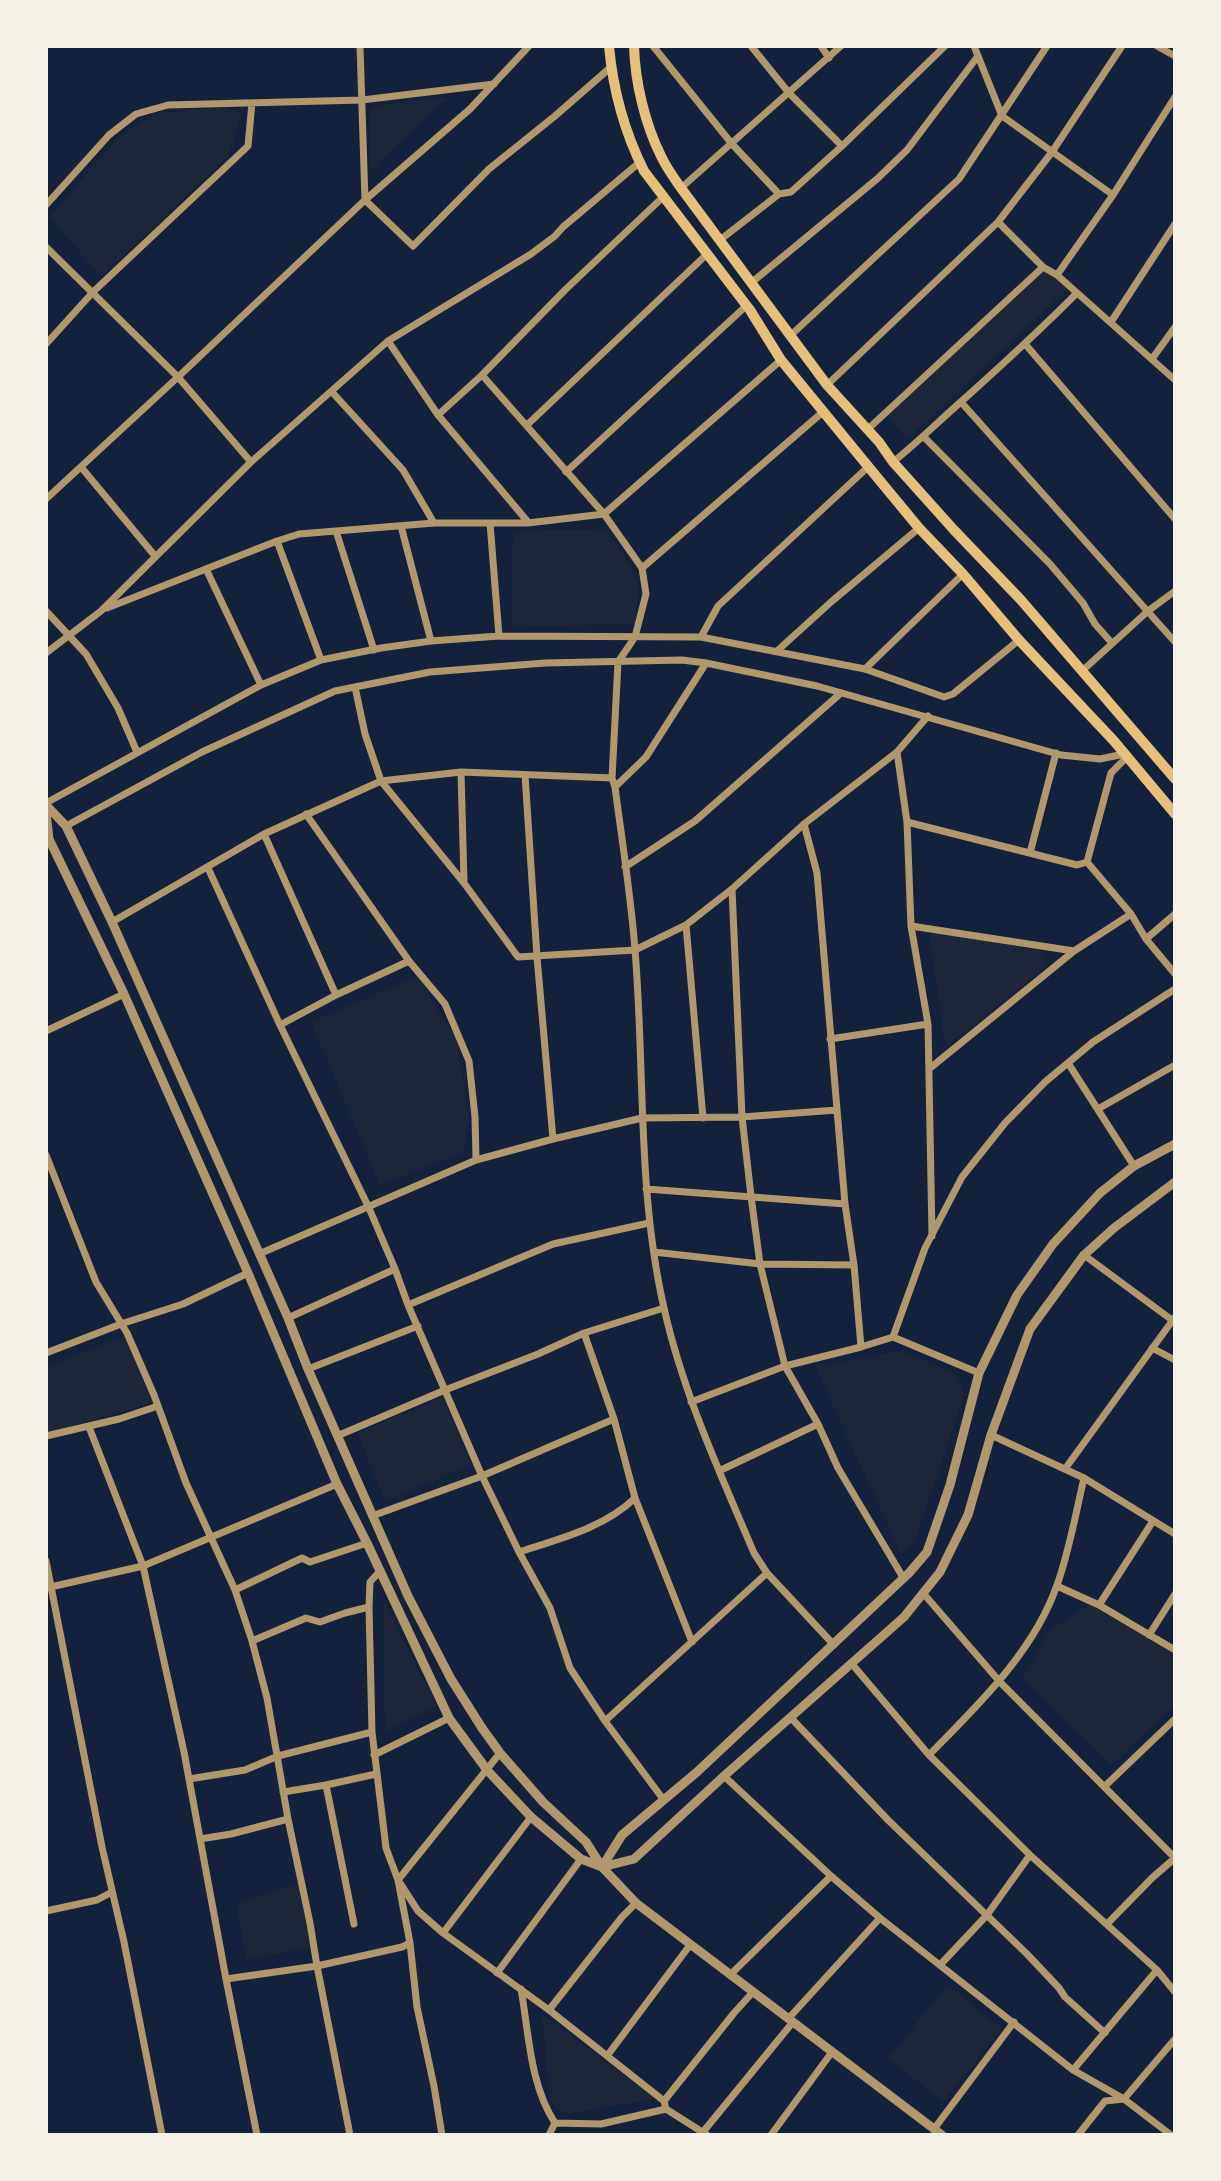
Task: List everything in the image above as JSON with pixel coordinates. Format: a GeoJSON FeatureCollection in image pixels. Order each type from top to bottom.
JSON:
{"type":"FeatureCollection","features":[{"type":"Feature","properties":{"kind":"main road"},"geometry":{"type":"LineString","coordinates":[[609,46],[623,123],[632,149],[663,197],[746,306],[781,360],[919,528],[1126,755],[1175,814]]}},
{"type":"Feature","properties":{"kind":"main road"},"geometry":{"type":"LineString","coordinates":[[634,50],[651,136],[662,159],[751,283],[827,385],[954,530],[1021,600],[1175,779]]}},
{"type":"Feature","properties":{"kind":"street"},"geometry":{"type":"LineString","coordinates":[[360,46],[365,200],[413,246],[489,169],[611,67]]}},
{"type":"Feature","properties":{"kind":"street"},"geometry":{"type":"LineString","coordinates":[[46,499],[365,200],[470,109],[529,46]]}},
{"type":"Feature","properties":{"kind":"street"},"geometry":{"type":"LineString","coordinates":[[634,50],[652,46],[732,144],[779,194]]}},
{"type":"Feature","properties":{"kind":"street"},"geometry":{"type":"LineString","coordinates":[[751,46],[789,93],[842,146]]}},
{"type":"Feature","properties":{"kind":"street"},"geometry":{"type":"LineString","coordinates":[[821,46],[829,58]]}},
{"type":"Feature","properties":{"kind":"street"},"geometry":{"type":"LineString","coordinates":[[681,188],[841,46]]}},
{"type":"Feature","properties":{"kind":"street"},"geometry":{"type":"LineString","coordinates":[[720,240],[779,194],[791,192],[945,46]]}},
{"type":"Feature","properties":{"kind":"street"},"geometry":{"type":"LineString","coordinates":[[974,46],[1002,116],[1113,195]]}},
{"type":"Feature","properties":{"kind":"street"},"geometry":{"type":"LineString","coordinates":[[791,335],[959,179],[1047,46]]}},
{"type":"Feature","properties":{"kind":"street"},"geometry":{"type":"LineString","coordinates":[[827,385],[998,222],[1052,152],[1122,46]]}},
{"type":"Feature","properties":{"kind":"street"},"geometry":{"type":"LineString","coordinates":[[1157,46],[1175,56]]}},
{"type":"Feature","properties":{"kind":"street"},"geometry":{"type":"LineString","coordinates":[[751,283],[877,179],[907,150],[978,56]]}},
{"type":"Feature","properties":{"kind":"street"},"geometry":{"type":"LineString","coordinates":[[46,205],[109,135],[136,114],[168,105],[362,100],[494,84]]}},
{"type":"Feature","properties":{"kind":"street"},"geometry":{"type":"LineString","coordinates":[[1057,275],[1113,195],[1175,97]]}},
{"type":"Feature","properties":{"kind":"street"},"geometry":{"type":"LineString","coordinates":[[46,344],[93,292],[248,146],[252,103]]}},
{"type":"Feature","properties":{"kind":"street"},"geometry":{"type":"LineString","coordinates":[[46,653],[101,611],[251,462],[388,341],[531,254],[640,162]]}},
{"type":"Feature","properties":{"kind":"street"},"geometry":{"type":"LineString","coordinates":[[438,415],[663,197]]}},
{"type":"Feature","properties":{"kind":"street"},"geometry":{"type":"LineString","coordinates":[[998,222],[1043,267],[1057,275],[1175,380]]}},
{"type":"Feature","properties":{"kind":"street"},"geometry":{"type":"LineString","coordinates":[[1111,322],[1175,224]]}},
{"type":"Feature","properties":{"kind":"street"},"geometry":{"type":"LineString","coordinates":[[46,247],[178,377],[251,462]]}},
{"type":"Feature","properties":{"kind":"street"},"geometry":{"type":"LineString","coordinates":[[527,425],[706,255]]}},
{"type":"Feature","properties":{"kind":"street"},"geometry":{"type":"LineString","coordinates":[[868,429],[1043,267]]}},
{"type":"Feature","properties":{"kind":"street"},"geometry":{"type":"LineString","coordinates":[[893,462],[1026,345],[1077,293]]}},
{"type":"Feature","properties":{"kind":"street"},"geometry":{"type":"LineString","coordinates":[[566,472],[746,306]]}},
{"type":"Feature","properties":{"kind":"street"},"geometry":{"type":"LineString","coordinates":[[1152,359],[1175,327]]}},
{"type":"Feature","properties":{"kind":"street"},"geometry":{"type":"LineString","coordinates":[[388,341],[438,415],[528,523]]}},
{"type":"Feature","properties":{"kind":"street"},"geometry":{"type":"LineString","coordinates":[[1026,345],[1175,519]]}},
{"type":"Feature","properties":{"kind":"street"},"geometry":{"type":"LineString","coordinates":[[101,611],[299,534],[434,523],[528,523],[604,514],[781,360]]}},
{"type":"Feature","properties":{"kind":"street"},"geometry":{"type":"LineString","coordinates":[[482,375],[604,514],[642,568],[646,594],[635,637],[618,662],[612,778],[635,950],[646,1189],[654,1252],[664,1308],[691,1402],[754,1553],[767,1573],[834,1645]]}},
{"type":"Feature","properties":{"kind":"street"},"geometry":{"type":"LineString","coordinates":[[332,392],[403,470],[434,523]]}},
{"type":"Feature","properties":{"kind":"street"},"geometry":{"type":"LineString","coordinates":[[961,402],[1175,642]]}},
{"type":"Feature","properties":{"kind":"street"},"geometry":{"type":"LineString","coordinates":[[642,568],[824,411]]}},
{"type":"Feature","properties":{"kind":"street"},"geometry":{"type":"LineString","coordinates":[[924,437],[1050,564],[1111,642]]}},
{"type":"Feature","properties":{"kind":"street"},"geometry":{"type":"LineString","coordinates":[[81,467],[155,556]]}},
{"type":"Feature","properties":{"kind":"street"},"geometry":{"type":"LineString","coordinates":[[701,637],[718,606],[868,467]]}},
{"type":"Feature","properties":{"kind":"street"},"geometry":{"type":"LineString","coordinates":[[490,523],[499,636]]}},
{"type":"Feature","properties":{"kind":"street"},"geometry":{"type":"LineString","coordinates":[[401,526],[431,641]]}},
{"type":"Feature","properties":{"kind":"street"},"geometry":{"type":"LineString","coordinates":[[777,651],[919,528]]}},
{"type":"Feature","properties":{"kind":"street"},"geometry":{"type":"LineString","coordinates":[[336,531],[374,650]]}},
{"type":"Feature","properties":{"kind":"street"},"geometry":{"type":"LineString","coordinates":[[277,541],[321,660]]}},
{"type":"Feature","properties":{"kind":"street"},"geometry":{"type":"LineString","coordinates":[[206,569],[261,685]]}},
{"type":"Feature","properties":{"kind":"street"},"geometry":{"type":"LineString","coordinates":[[865,669],[963,574]]}},
{"type":"Feature","properties":{"kind":"street"},"geometry":{"type":"LineString","coordinates":[[1082,671],[1111,642],[1175,591]]}},
{"type":"Feature","properties":{"kind":"street"},"geometry":{"type":"LineString","coordinates":[[46,611],[86,654],[118,708],[137,752]]}},
{"type":"Feature","properties":{"kind":"street"},"geometry":{"type":"LineString","coordinates":[[1014,2022],[938,2132],[636,1903],[602,1867],[586,1842],[543,1802],[500,1753],[451,1679],[408,1596],[112,922],[66,826],[46,804],[261,685],[321,660],[374,650],[431,641],[499,636],[701,637],[865,669],[944,697],[953,694],[1019,640]]}},
{"type":"Feature","properties":{"kind":"street"},"geometry":{"type":"LineString","coordinates":[[48,840],[66,826],[202,752],[335,691],[430,672],[545,663],[682,660],[817,686],[1056,753],[1100,759],[1126,755]]}},
{"type":"Feature","properties":{"kind":"street"},"geometry":{"type":"LineString","coordinates":[[615,787],[646,757],[706,663]]}},
{"type":"Feature","properties":{"kind":"street"},"geometry":{"type":"LineString","coordinates":[[355,687],[365,734],[381,781],[464,883],[518,957],[635,950],[686,925],[732,889],[804,824],[897,752],[928,716]]}},
{"type":"Feature","properties":{"kind":"street"},"geometry":{"type":"LineString","coordinates":[[625,867],[695,821],[841,693]]}},
{"type":"Feature","properties":{"kind":"street"},"geometry":{"type":"LineString","coordinates":[[897,752],[907,822],[911,926],[928,1024],[932,1236]]}},
{"type":"Feature","properties":{"kind":"street"},"geometry":{"type":"LineString","coordinates":[[1030,853],[1056,753]]}},
{"type":"Feature","properties":{"kind":"street"},"geometry":{"type":"LineString","coordinates":[[1087,862],[1111,773],[1126,755]]}},
{"type":"Feature","properties":{"kind":"street"},"geometry":{"type":"LineString","coordinates":[[112,922],[264,834],[381,781],[461,772],[612,778]]}},
{"type":"Feature","properties":{"kind":"street"},"geometry":{"type":"LineString","coordinates":[[461,772],[464,883]]}},
{"type":"Feature","properties":{"kind":"street"},"geometry":{"type":"LineString","coordinates":[[525,775],[553,1139]]}},
{"type":"Feature","properties":{"kind":"street"},"geometry":{"type":"LineString","coordinates":[[46,813],[48,840],[124,994],[248,1273],[337,1484],[449,1718],[487,1770],[531,1817],[581,1859],[602,1867],[634,1859],[904,1617],[940,1572],[968,1515],[991,1435],[1030,1329],[1084,1255],[1175,1182]]}},
{"type":"Feature","properties":{"kind":"street"},"geometry":{"type":"LineString","coordinates":[[306,814],[409,961],[445,1004],[469,1061],[476,1160]]}},
{"type":"Feature","properties":{"kind":"street"},"geometry":{"type":"LineString","coordinates":[[907,822],[1077,865],[1087,862]]}},
{"type":"Feature","properties":{"kind":"street"},"geometry":{"type":"LineString","coordinates":[[804,824],[817,873],[845,1204],[861,1347]]}},
{"type":"Feature","properties":{"kind":"street"},"geometry":{"type":"LineString","coordinates":[[264,834],[336,995]]}},
{"type":"Feature","properties":{"kind":"street"},"geometry":{"type":"LineString","coordinates":[[1087,862],[1131,914],[1146,939],[1175,974]]}},
{"type":"Feature","properties":{"kind":"street"},"geometry":{"type":"LineString","coordinates":[[208,868],[369,1208],[482,1476],[550,1608],[570,1668],[663,1799]]}},
{"type":"Feature","properties":{"kind":"street"},"geometry":{"type":"LineString","coordinates":[[732,889],[742,1117],[760,1264],[785,1366],[818,1424],[838,1468],[904,1579]]}},
{"type":"Feature","properties":{"kind":"street"},"geometry":{"type":"LineString","coordinates":[[929,1069],[1074,951],[1131,914]]}},
{"type":"Feature","properties":{"kind":"street"},"geometry":{"type":"LineString","coordinates":[[1146,939],[1175,914]]}},
{"type":"Feature","properties":{"kind":"street"},"geometry":{"type":"LineString","coordinates":[[686,925],[703,1118]]}},
{"type":"Feature","properties":{"kind":"street"},"geometry":{"type":"LineString","coordinates":[[911,926],[1074,951]]}},
{"type":"Feature","properties":{"kind":"street"},"geometry":{"type":"LineString","coordinates":[[280,1025],[409,961]]}},
{"type":"Feature","properties":{"kind":"street"},"geometry":{"type":"LineString","coordinates":[[893,1337],[925,1248],[962,1177],[1005,1123],[1045,1082],[1093,1042],[1175,989]]}},
{"type":"Feature","properties":{"kind":"street"},"geometry":{"type":"LineString","coordinates":[[46,1031],[124,994]]}},
{"type":"Feature","properties":{"kind":"street"},"geometry":{"type":"LineString","coordinates":[[830,1039],[928,1024]]}},
{"type":"Feature","properties":{"kind":"street"},"geometry":{"type":"LineString","coordinates":[[1068,1063],[1134,1166]]}},
{"type":"Feature","properties":{"kind":"street"},"geometry":{"type":"LineString","coordinates":[[1098,1109],[1175,1065]]}},
{"type":"Feature","properties":{"kind":"street"},"geometry":{"type":"LineString","coordinates":[[259,1254],[476,1160],[553,1139],[642,1118],[742,1117],[837,1110]]}},
{"type":"Feature","properties":{"kind":"street"},"geometry":{"type":"LineString","coordinates":[[602,1867],[622,1835],[697,1772],[834,1645],[904,1579],[927,1552],[950,1485],[979,1373],[1017,1295],[1053,1244],[1100,1193],[1134,1166],[1175,1144]]}},
{"type":"Feature","properties":{"kind":"street"},"geometry":{"type":"LineString","coordinates":[[46,1155],[96,1282],[127,1333],[158,1406],[186,1483],[235,1590],[252,1641],[267,1698],[350,2135]]}},
{"type":"Feature","properties":{"kind":"street"},"geometry":{"type":"LineString","coordinates":[[646,1189],[845,1204]]}},
{"type":"Feature","properties":{"kind":"street"},"geometry":{"type":"LineString","coordinates":[[408,1305],[553,1244],[649,1223]]}},
{"type":"Feature","properties":{"kind":"street"},"geometry":{"type":"LineString","coordinates":[[654,1252],[760,1264],[854,1265]]}},
{"type":"Feature","properties":{"kind":"street"},"geometry":{"type":"LineString","coordinates":[[1065,1469],[1174,1318],[1084,1255]]}},
{"type":"Feature","properties":{"kind":"street"},"geometry":{"type":"LineString","coordinates":[[288,1318],[395,1269]]}},
{"type":"Feature","properties":{"kind":"street"},"geometry":{"type":"LineString","coordinates":[[46,1353],[183,1304],[248,1273]]}},
{"type":"Feature","properties":{"kind":"street"},"geometry":{"type":"LineString","coordinates":[[337,1436],[584,1333],[664,1308]]}},
{"type":"Feature","properties":{"kind":"street"},"geometry":{"type":"LineString","coordinates":[[308,1369],[418,1326]]}},
{"type":"Feature","properties":{"kind":"street"},"geometry":{"type":"LineString","coordinates":[[584,1333],[614,1419],[635,1498],[692,1642]]}},
{"type":"Feature","properties":{"kind":"street"},"geometry":{"type":"LineString","coordinates":[[691,1402],[785,1366],[893,1337],[979,1373]]}},
{"type":"Feature","properties":{"kind":"street"},"geometry":{"type":"LineString","coordinates":[[1152,1348],[1175,1360]]}},
{"type":"Feature","properties":{"kind":"street"},"geometry":{"type":"LineString","coordinates":[[46,1436],[89,1427],[158,1406]]}},
{"type":"Feature","properties":{"kind":"street"},"geometry":{"type":"LineString","coordinates":[[372,1516],[482,1476],[614,1419]]}},
{"type":"Feature","properties":{"kind":"street"},"geometry":{"type":"LineString","coordinates":[[719,1471],[818,1424]]}},
{"type":"Feature","properties":{"kind":"street"},"geometry":{"type":"LineString","coordinates":[[89,1427],[143,1566],[189,1779],[257,2135]]}},
{"type":"Feature","properties":{"kind":"street"},"geometry":{"type":"LineString","coordinates":[[991,1435],[1084,1478],[1175,1534]]}},
{"type":"Feature","properties":{"kind":"street"},"geometry":{"type":"LineString","coordinates":[[929,1755],[1000,1682],[1036,1629],[1057,1586],[1084,1478]]}},
{"type":"Feature","properties":{"kind":"street"},"geometry":{"type":"LineString","coordinates":[[49,1588],[143,1566],[337,1484]]}},
{"type":"Feature","properties":{"kind":"street"},"geometry":{"type":"LineString","coordinates":[[519,1552],[582,1531],[625,1508],[635,1498]]}},
{"type":"Feature","properties":{"kind":"street"},"geometry":{"type":"LineString","coordinates":[[1099,1605],[1153,1521]]}},
{"type":"Feature","properties":{"kind":"street"},"geometry":{"type":"LineString","coordinates":[[235,1590],[302,1558],[310,1562],[367,1543]]}},
{"type":"Feature","properties":{"kind":"street"},"geometry":{"type":"LineString","coordinates":[[46,1561],[49,1588],[162,2135]]}},
{"type":"Feature","properties":{"kind":"street"},"geometry":{"type":"LineString","coordinates":[[380,1571],[370,1582],[369,1607],[376,1774],[386,1848],[398,1880],[410,1943],[417,2007],[442,2135]]}},
{"type":"Feature","properties":{"kind":"street"},"geometry":{"type":"LineString","coordinates":[[605,1721],[767,1573]]}},
{"type":"Feature","properties":{"kind":"street"},"geometry":{"type":"LineString","coordinates":[[1057,1586],[1099,1605],[1175,1650]]}},
{"type":"Feature","properties":{"kind":"street"},"geometry":{"type":"LineString","coordinates":[[923,1593],[1000,1682],[1175,1858],[1107,1924]]}},
{"type":"Feature","properties":{"kind":"street"},"geometry":{"type":"LineString","coordinates":[[1149,1635],[1175,1594]]}},
{"type":"Feature","properties":{"kind":"street"},"geometry":{"type":"LineString","coordinates":[[252,1641],[306,1618],[320,1622],[369,1607]]}},
{"type":"Feature","properties":{"kind":"street"},"geometry":{"type":"LineString","coordinates":[[852,1664],[929,1755],[1030,1855],[1157,1970],[1175,1992]]}},
{"type":"Feature","properties":{"kind":"street"},"geometry":{"type":"LineString","coordinates":[[374,1755],[449,1718]]}},
{"type":"Feature","properties":{"kind":"street"},"geometry":{"type":"LineString","coordinates":[[791,1718],[888,1820],[1105,2033]]}},
{"type":"Feature","properties":{"kind":"street"},"geometry":{"type":"LineString","coordinates":[[1105,1786],[1175,1719]]}},
{"type":"Feature","properties":{"kind":"street"},"geometry":{"type":"LineString","coordinates":[[189,1779],[245,1770],[278,1756],[372,1732]]}},
{"type":"Feature","properties":{"kind":"street"},"geometry":{"type":"LineString","coordinates":[[398,1880],[500,1753]]}},
{"type":"Feature","properties":{"kind":"street"},"geometry":{"type":"LineString","coordinates":[[283,1792],[376,1774]]}},
{"type":"Feature","properties":{"kind":"street"},"geometry":{"type":"LineString","coordinates":[[724,1776],[880,1918],[1073,2070],[1124,2099],[1171,2135]]}},
{"type":"Feature","properties":{"kind":"street"},"geometry":{"type":"LineString","coordinates":[[326,1785],[354,1924]]}},
{"type":"Feature","properties":{"kind":"street"},"geometry":{"type":"LineString","coordinates":[[443,1933],[531,1817]]}},
{"type":"Feature","properties":{"kind":"street"},"geometry":{"type":"LineString","coordinates":[[200,1839],[288,1819]]}},
{"type":"Feature","properties":{"kind":"street"},"geometry":{"type":"LineString","coordinates":[[940,1965],[987,1915],[1030,1855]]}},
{"type":"Feature","properties":{"kind":"street"},"geometry":{"type":"LineString","coordinates":[[497,1973],[581,1859]]}},
{"type":"Feature","properties":{"kind":"street"},"geometry":{"type":"LineString","coordinates":[[730,1975],[831,1876]]}},
{"type":"Feature","properties":{"kind":"street"},"geometry":{"type":"LineString","coordinates":[[398,1880],[418,1911],[443,1933],[549,2010],[705,2134],[790,2020],[880,1918]]}},
{"type":"Feature","properties":{"kind":"street"},"geometry":{"type":"LineString","coordinates":[[46,1911],[97,1900],[112,1892]]}},
{"type":"Feature","properties":{"kind":"street"},"geometry":{"type":"LineString","coordinates":[[549,2010],[636,1903]]}},
{"type":"Feature","properties":{"kind":"street"},"geometry":{"type":"LineString","coordinates":[[226,1979],[317,1966],[410,1943]]}},
{"type":"Feature","properties":{"kind":"street"},"geometry":{"type":"LineString","coordinates":[[607,2056],[690,1945]]}},
{"type":"Feature","properties":{"kind":"street"},"geometry":{"type":"LineString","coordinates":[[1073,2070],[1157,1970]]}},
{"type":"Feature","properties":{"kind":"street"},"geometry":{"type":"LineString","coordinates":[[521,1989],[536,2079],[544,2106],[555,2123]]}},
{"type":"Feature","properties":{"kind":"street"},"geometry":{"type":"LineString","coordinates":[[555,2123],[601,2124],[665,2105],[753,1992]]}},
{"type":"Feature","properties":{"kind":"street"},"geometry":{"type":"LineString","coordinates":[[1078,2135],[1105,2101],[1124,2099],[1175,2039]]}},
{"type":"Feature","properties":{"kind":"street"},"geometry":{"type":"LineString","coordinates":[[771,2135],[832,2052]]}},
{"type":"Feature","properties":{"kind":"street"},"geometry":{"type":"LineString","coordinates":[[549,2135],[555,2123]]}},
{"type":"Feature","properties":{"kind":"shaded area"},"geometry":{"type":"Polygon","coordinates":[[[448,97],[370,170],[371,106],[448,97]]]}},
{"type":"Feature","properties":{"kind":"shaded area"},"geometry":{"type":"Polygon","coordinates":[[[223,107],[242,114],[228,156],[102,276],[49,218],[116,139],[153,114],[223,107]]]}},
{"type":"Feature","properties":{"kind":"shaded area"},"geometry":{"type":"Polygon","coordinates":[[[1047,267],[1070,287],[907,440],[886,415],[1047,267]]]}},
{"type":"Feature","properties":{"kind":"shaded area"},"geometry":{"type":"Polygon","coordinates":[[[606,529],[638,578],[636,624],[511,627],[513,531],[606,529]]]}},
{"type":"Feature","properties":{"kind":"shaded area"},"geometry":{"type":"Polygon","coordinates":[[[931,931],[1043,950],[1046,967],[947,1046],[931,931]]]}},
{"type":"Feature","properties":{"kind":"shaded area"},"geometry":{"type":"Polygon","coordinates":[[[417,977],[456,1039],[469,1119],[464,1152],[380,1185],[311,1022],[417,977]]]}},
{"type":"Feature","properties":{"kind":"shaded area"},"geometry":{"type":"Polygon","coordinates":[[[124,1336],[153,1403],[46,1433],[46,1367],[124,1336]]]}},
{"type":"Feature","properties":{"kind":"shaded area"},"geometry":{"type":"Polygon","coordinates":[[[903,1351],[957,1375],[965,1394],[915,1541],[901,1554],[815,1366],[903,1351]]]}},
{"type":"Feature","properties":{"kind":"shaded area"},"geometry":{"type":"Polygon","coordinates":[[[443,1397],[471,1464],[385,1502],[358,1433],[443,1397]]]}},
{"type":"Feature","properties":{"kind":"shaded area"},"geometry":{"type":"Polygon","coordinates":[[[383,1600],[437,1706],[385,1732],[383,1600]]]}},
{"type":"Feature","properties":{"kind":"shaded area"},"geometry":{"type":"Polygon","coordinates":[[[1092,1603],[1175,1655],[1175,1704],[1112,1765],[1022,1678],[1050,1630],[1092,1603]]]}},
{"type":"Feature","properties":{"kind":"shaded area"},"geometry":{"type":"Polygon","coordinates":[[[299,1882],[312,1947],[246,1960],[236,1904],[299,1882]]]}},
{"type":"Feature","properties":{"kind":"shaded area"},"geometry":{"type":"Polygon","coordinates":[[[947,1985],[1002,2029],[943,2102],[888,2058],[947,1985]]]}},
{"type":"Feature","properties":{"kind":"shaded area"},"geometry":{"type":"Polygon","coordinates":[[[542,2014],[656,2099],[569,2113],[557,2109],[550,2100],[542,2014]]]}}]}
